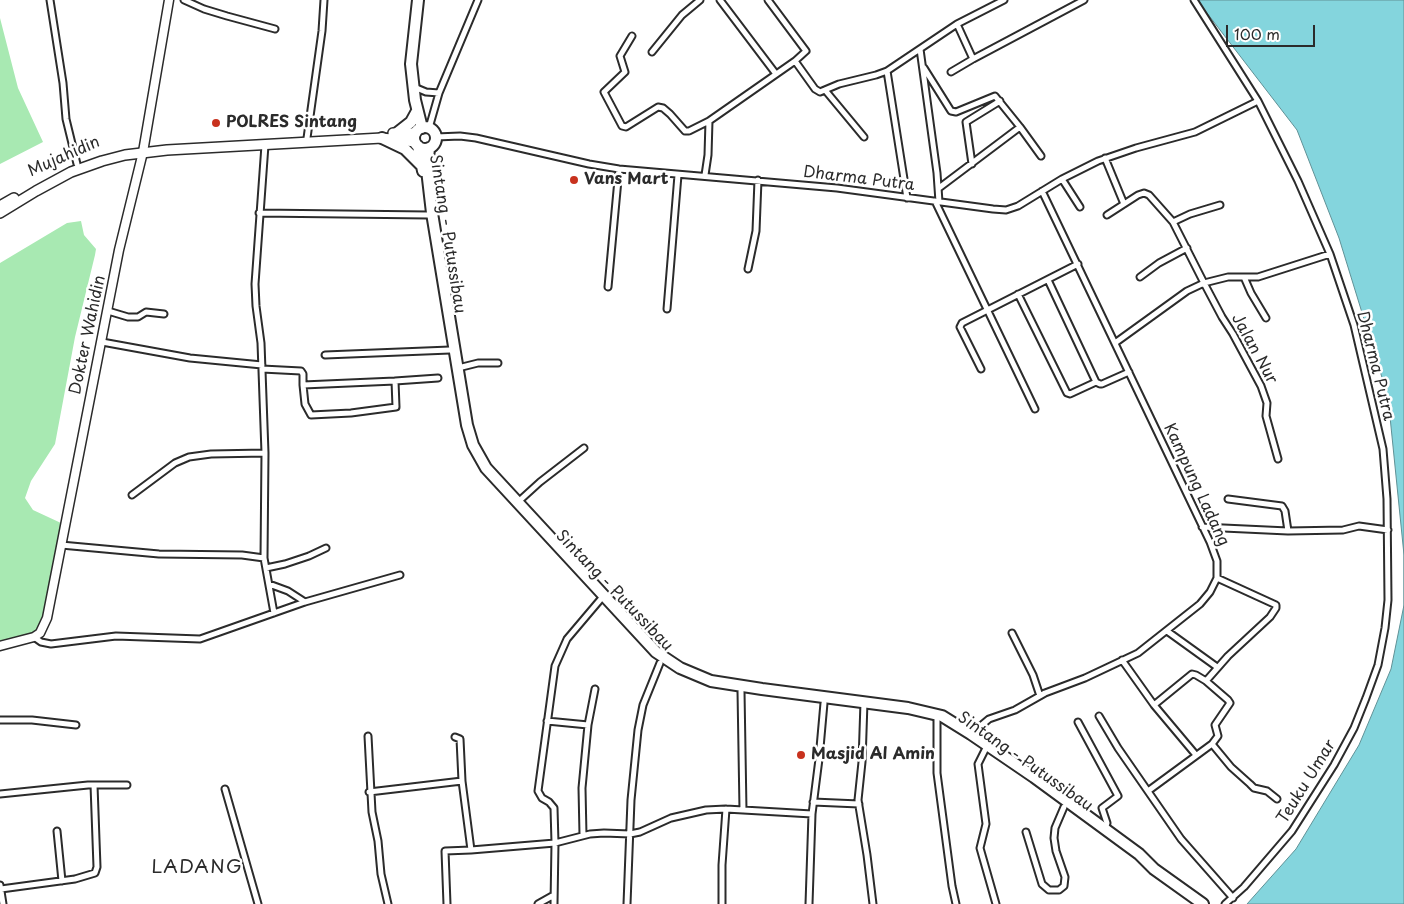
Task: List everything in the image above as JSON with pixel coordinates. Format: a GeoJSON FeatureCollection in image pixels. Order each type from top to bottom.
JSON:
{"type":"FeatureCollection","features":[{"type":"Feature","properties":{"kind":"highway","name":"Sintang - Putussibau"},"geometry":{"type":"LineString","coordinates":[[418,0],[412,64],[428,215],[460,418],[466,444],[475,461],[491,482],[576,571],[667,661],[691,674],[711,681],[864,705],[936,713],[971,734],[1105,829],[1203,904]]}},
{"type":"Feature","properties":{"kind":"highway"},"geometry":{"type":"LineString","coordinates":[[397,133],[411,122],[417,111]]}},
{"type":"Feature","properties":{"kind":"highway"},"geometry":{"type":"LineString","coordinates":[[434,131],[436,137],[434,144],[429,148],[421,148],[420,135],[434,131]]}},
{"type":"Feature","properties":{"kind":"highway"},"geometry":{"type":"LineString","coordinates":[[382,138],[405,149],[423,167]]}},
{"type":"Feature","properties":{"kind":"highway","name":"Sintang - Putussibau"},"geometry":{"type":"LineString","coordinates":[[429,148],[427,170],[432,213],[467,425],[473,445],[486,468],[518,502],[600,600],[646,650],[660,663],[686,677],[712,686],[741,692],[824,703],[864,705],[937,720],[948,725],[985,750],[1136,859],[1154,868]]}},
{"type":"Feature","properties":{"kind":"main road"},"geometry":{"type":"LineString","coordinates":[[143,150],[397,133],[420,135]]}},
{"type":"Feature","properties":{"kind":"main road"},"geometry":{"type":"LineString","coordinates":[[143,150],[264,145],[420,135]]}},
{"type":"Feature","properties":{"kind":"main road","name":"Mujahidin"},"geometry":{"type":"LineString","coordinates":[[0,206],[77,164],[112,152],[143,150]]}},
{"type":"Feature","properties":{"kind":"main road","name":"Mujahidin"},"geometry":{"type":"LineString","coordinates":[[0,213],[71,172],[143,150]]}},
{"type":"Feature","properties":{"kind":"street"},"geometry":{"type":"LineString","coordinates":[[50,0],[63,83],[66,119],[77,164]]}},
{"type":"Feature","properties":{"kind":"street","name":"Dokter Wahidin"},"geometry":{"type":"LineString","coordinates":[[34,637],[40,633],[47,618],[84,421],[102,342],[124,226],[143,150],[169,0]]}},
{"type":"Feature","properties":{"kind":"street"},"geometry":{"type":"LineString","coordinates":[[184,0],[204,9],[275,29]]}},
{"type":"Feature","properties":{"kind":"street"},"geometry":{"type":"LineString","coordinates":[[307,138],[322,31],[324,0]]}},
{"type":"Feature","properties":{"kind":"street"},"geometry":{"type":"LineString","coordinates":[[420,135],[478,0]]}},
{"type":"Feature","properties":{"kind":"street"},"geometry":{"type":"LineString","coordinates":[[652,52],[682,16],[700,0]]}},
{"type":"Feature","properties":{"kind":"street"},"geometry":{"type":"LineString","coordinates":[[720,0],[776,74]]}},
{"type":"Feature","properties":{"kind":"street"},"geometry":{"type":"LineString","coordinates":[[632,36],[620,56],[625,72],[604,92],[622,126],[626,127],[658,107],[663,108],[670,114],[685,131],[690,131],[709,121],[805,53],[806,49],[768,0]]}},
{"type":"Feature","properties":{"kind":"street"},"geometry":{"type":"LineString","coordinates":[[795,61],[815,89],[820,92],[839,84],[876,75],[887,70],[957,24],[1004,0]]}},
{"type":"Feature","properties":{"kind":"street"},"geometry":{"type":"LineString","coordinates":[[951,72],[973,58],[1084,0]]}},
{"type":"Feature","properties":{"kind":"street","name":"Dharma Putra"},"geometry":{"type":"LineString","coordinates":[[1194,0],[1258,100],[1295,173],[1330,254],[1354,325],[1383,449],[1387,499],[1388,600],[1381,655]]}},
{"type":"Feature","properties":{"kind":"street"},"geometry":{"type":"LineString","coordinates":[[957,24],[973,58]]}},
{"type":"Feature","properties":{"kind":"street"},"geometry":{"type":"LineString","coordinates":[[920,49],[938,188],[937,201],[1035,409]]}},
{"type":"Feature","properties":{"kind":"street"},"geometry":{"type":"LineString","coordinates":[[922,65],[951,112],[956,112],[994,96],[1020,126],[1041,156]]}},
{"type":"Feature","properties":{"kind":"street"},"geometry":{"type":"LineString","coordinates":[[887,70],[907,198]]}},
{"type":"Feature","properties":{"kind":"street"},"geometry":{"type":"LineString","coordinates":[[414,87],[426,92],[439,93]]}},
{"type":"Feature","properties":{"kind":"street"},"geometry":{"type":"LineString","coordinates":[[825,90],[864,137]]}},
{"type":"Feature","properties":{"kind":"street","name":"Dharma Putra"},"geometry":{"type":"LineString","coordinates":[[436,137],[468,137],[619,169],[837,188],[993,210],[1006,210],[1018,206],[1062,179],[1105,158],[1195,132],[1258,100]]}},
{"type":"Feature","properties":{"kind":"street"},"geometry":{"type":"LineString","coordinates":[[972,164],[966,122],[1000,101]]}},
{"type":"Feature","properties":{"kind":"street"},"geometry":{"type":"LineString","coordinates":[[705,175],[708,155],[709,121]]}},
{"type":"Feature","properties":{"kind":"street"},"geometry":{"type":"LineString","coordinates":[[938,188],[1020,126]]}},
{"type":"Feature","properties":{"kind":"street"},"geometry":{"type":"LineString","coordinates":[[264,145],[255,296],[262,367],[265,452],[264,558],[274,613]]}},
{"type":"Feature","properties":{"kind":"street"},"geometry":{"type":"LineString","coordinates":[[1105,158],[1124,204],[1107,215]]}},
{"type":"Feature","properties":{"kind":"street"},"geometry":{"type":"LineString","coordinates":[[608,286],[619,169]]}},
{"type":"Feature","properties":{"kind":"street"},"geometry":{"type":"LineString","coordinates":[[667,309],[678,175]]}},
{"type":"Feature","properties":{"kind":"street"},"geometry":{"type":"LineString","coordinates":[[1062,179],[1080,207]]}},
{"type":"Feature","properties":{"kind":"street"},"geometry":{"type":"LineString","coordinates":[[748,269],[756,231],[758,180]]}},
{"type":"Feature","properties":{"kind":"street","name":"Kampung Ladang"},"geometry":{"type":"LineString","coordinates":[[1042,191],[1202,527],[1217,561],[1216,578]]}},
{"type":"Feature","properties":{"kind":"street","name":"Jalan Nur"},"geometry":{"type":"LineString","coordinates":[[1124,204],[1138,195],[1146,193],[1172,222],[1261,386],[1267,402],[1266,416],[1278,458]]}},
{"type":"Feature","properties":{"kind":"street"},"geometry":{"type":"LineString","coordinates":[[1172,222],[1190,214],[1220,205]]}},
{"type":"Feature","properties":{"kind":"street"},"geometry":{"type":"LineString","coordinates":[[259,213],[428,215]]}},
{"type":"Feature","properties":{"kind":"street"},"geometry":{"type":"LineString","coordinates":[[1140,278],[1160,263],[1187,248]]}},
{"type":"Feature","properties":{"kind":"street"},"geometry":{"type":"LineString","coordinates":[[1115,343],[1186,291],[1204,283],[1228,277],[1258,277],[1330,254]]}},
{"type":"Feature","properties":{"kind":"street"},"geometry":{"type":"LineString","coordinates":[[981,369],[960,327],[962,323],[1078,264]]}},
{"type":"Feature","properties":{"kind":"street"},"geometry":{"type":"LineString","coordinates":[[1244,278],[1266,318]]}},
{"type":"Feature","properties":{"kind":"street"},"geometry":{"type":"LineString","coordinates":[[1048,280],[1096,382]]}},
{"type":"Feature","properties":{"kind":"street"},"geometry":{"type":"LineString","coordinates":[[1018,294],[1066,392],[1070,394],[1096,382],[1102,384],[1129,372]]}},
{"type":"Feature","properties":{"kind":"street"},"geometry":{"type":"LineString","coordinates":[[108,311],[128,317],[138,317],[146,312],[164,314]]}},
{"type":"Feature","properties":{"kind":"street"},"geometry":{"type":"LineString","coordinates":[[102,342],[190,358],[301,371],[303,374],[305,404],[311,415],[393,409],[396,407],[395,381]]}},
{"type":"Feature","properties":{"kind":"street"},"geometry":{"type":"LineString","coordinates":[[326,355],[450,350]]}},
{"type":"Feature","properties":{"kind":"street"},"geometry":{"type":"LineString","coordinates":[[458,368],[478,363],[498,363]]}},
{"type":"Feature","properties":{"kind":"street"},"geometry":{"type":"LineString","coordinates":[[303,385],[438,378]]}},
{"type":"Feature","properties":{"kind":"street"},"geometry":{"type":"LineString","coordinates":[[518,502],[540,482],[584,448]]}},
{"type":"Feature","properties":{"kind":"street"},"geometry":{"type":"LineString","coordinates":[[132,496],[175,463],[189,457],[211,454],[265,452]]}},
{"type":"Feature","properties":{"kind":"street"},"geometry":{"type":"LineString","coordinates":[[1228,499],[1282,506],[1285,511],[1288,531]]}},
{"type":"Feature","properties":{"kind":"street"},"geometry":{"type":"LineString","coordinates":[[1202,527],[1288,531],[1343,530],[1355,526],[1388,530]]}},
{"type":"Feature","properties":{"kind":"street"},"geometry":{"type":"LineString","coordinates":[[62,545],[159,554],[264,558]]}},
{"type":"Feature","properties":{"kind":"street"},"geometry":{"type":"LineString","coordinates":[[266,568],[285,564],[326,548]]}},
{"type":"Feature","properties":{"kind":"street"},"geometry":{"type":"LineString","coordinates":[[0,646],[34,637],[41,642],[51,644],[116,636],[200,639],[305,602],[400,575]]}},
{"type":"Feature","properties":{"kind":"street"},"geometry":{"type":"LineString","coordinates":[[971,734],[990,719],[1015,710],[1040,696],[1085,678],[1138,653],[1200,604],[1210,592],[1216,578],[1268,600],[1277,606],[1270,617],[1217,667],[1206,681]]}},
{"type":"Feature","properties":{"kind":"street"},"geometry":{"type":"LineString","coordinates":[[269,584],[288,591],[305,602]]}},
{"type":"Feature","properties":{"kind":"street"},"geometry":{"type":"LineString","coordinates":[[554,904],[554,808],[542,798],[538,791],[555,666],[560,652],[575,628],[600,600]]}},
{"type":"Feature","properties":{"kind":"street"},"geometry":{"type":"LineString","coordinates":[[1167,631],[1217,667]]}},
{"type":"Feature","properties":{"kind":"street"},"geometry":{"type":"LineString","coordinates":[[1012,633],[1033,675],[1040,696]]}},
{"type":"Feature","properties":{"kind":"street","name":"Teuku Umar"},"geometry":{"type":"LineString","coordinates":[[1225,904],[1244,887],[1287,836],[1319,791],[1354,728],[1381,655]]}},
{"type":"Feature","properties":{"kind":"street"},"geometry":{"type":"LineString","coordinates":[[1122,660],[1154,705],[1196,755]]}},
{"type":"Feature","properties":{"kind":"street"},"geometry":{"type":"LineString","coordinates":[[627,904],[631,800],[639,724],[643,705],[660,663]]}},
{"type":"Feature","properties":{"kind":"street"},"geometry":{"type":"LineString","coordinates":[[1148,792],[1212,744],[1218,733],[1216,722],[1230,703],[1206,681],[1192,674],[1154,705]]}},
{"type":"Feature","properties":{"kind":"street"},"geometry":{"type":"LineString","coordinates":[[583,835],[582,788],[588,725],[595,689]]}},
{"type":"Feature","properties":{"kind":"street"},"geometry":{"type":"LineString","coordinates":[[741,692],[743,810]]}},
{"type":"Feature","properties":{"kind":"street"},"geometry":{"type":"LineString","coordinates":[[809,904],[812,814],[824,703]]}},
{"type":"Feature","properties":{"kind":"street"},"geometry":{"type":"LineString","coordinates":[[864,705],[859,804],[873,904]]}},
{"type":"Feature","properties":{"kind":"street"},"geometry":{"type":"LineString","coordinates":[[1099,716],[1118,748],[1189,850],[1232,898]]}},
{"type":"Feature","properties":{"kind":"street"},"geometry":{"type":"LineString","coordinates":[[0,720],[32,720],[76,725]]}},
{"type":"Feature","properties":{"kind":"street"},"geometry":{"type":"LineString","coordinates":[[937,720],[937,772],[956,904]]}},
{"type":"Feature","properties":{"kind":"street"},"geometry":{"type":"LineString","coordinates":[[548,721],[588,725]]}},
{"type":"Feature","properties":{"kind":"street"},"geometry":{"type":"LineString","coordinates":[[1078,722],[1118,796],[1102,808],[1107,822],[1105,829]]}},
{"type":"Feature","properties":{"kind":"street"},"geometry":{"type":"LineString","coordinates":[[368,736],[369,792],[378,841],[381,874],[388,904]]}},
{"type":"Feature","properties":{"kind":"street"},"geometry":{"type":"LineString","coordinates":[[455,737],[460,739],[462,781],[471,850]]}},
{"type":"Feature","properties":{"kind":"street"},"geometry":{"type":"LineString","coordinates":[[1212,744],[1230,767],[1254,788],[1267,791],[1277,799]]}},
{"type":"Feature","properties":{"kind":"street"},"geometry":{"type":"LineString","coordinates":[[985,750],[978,764],[986,824],[980,848],[996,904]]}},
{"type":"Feature","properties":{"kind":"street"},"geometry":{"type":"LineString","coordinates":[[369,792],[462,781]]}},
{"type":"Feature","properties":{"kind":"street"},"geometry":{"type":"LineString","coordinates":[[0,794],[94,785],[127,784]]}},
{"type":"Feature","properties":{"kind":"street"},"geometry":{"type":"LineString","coordinates":[[1,889],[62,881],[88,876],[96,871],[94,785]]}},
{"type":"Feature","properties":{"kind":"street"},"geometry":{"type":"LineString","coordinates":[[225,789],[258,904]]}},
{"type":"Feature","properties":{"kind":"street"},"geometry":{"type":"LineString","coordinates":[[813,802],[859,804]]}},
{"type":"Feature","properties":{"kind":"street"},"geometry":{"type":"LineString","coordinates":[[1026,832],[1042,884],[1049,890],[1059,890],[1064,886],[1065,878],[1056,851],[1055,828],[1064,807]]}},
{"type":"Feature","properties":{"kind":"street"},"geometry":{"type":"LineString","coordinates":[[722,904],[722,865],[726,809]]}},
{"type":"Feature","properties":{"kind":"street"},"geometry":{"type":"LineString","coordinates":[[447,904],[445,851],[555,843],[583,835],[604,833],[630,834],[640,832],[671,818],[706,810],[726,809],[812,814]]}},
{"type":"Feature","properties":{"kind":"street"},"geometry":{"type":"LineString","coordinates":[[57,832],[62,881]]}},
{"type":"Feature","properties":{"kind":"street"},"geometry":{"type":"LineString","coordinates":[[0,885],[3,904]]}},
{"type":"Feature","properties":{"kind":"street"},"geometry":{"type":"LineString","coordinates":[[538,904],[554,895]]}},
{"type":"Feature","properties":{"kind":"green space"},"geometry":{"type":"Polygon","coordinates":[[[0,18],[18,88],[43,142],[0,164],[0,18]]]}},
{"type":"Feature","properties":{"kind":"green space"},"geometry":{"type":"Polygon","coordinates":[[[81,221],[84,235],[96,249],[95,255],[75,337],[55,444],[31,481],[25,498],[33,510],[61,523],[42,625],[28,639],[0,643],[0,263],[67,223],[81,221]]]}},
{"type":"Feature","properties":{"kind":"water"},"geometry":{"type":"Polygon","coordinates":[[[1197,0],[1404,0],[1404,555],[1388,397],[1339,238],[1297,130],[1197,0]]]}},
{"type":"Feature","properties":{"kind":"water"},"geometry":{"type":"Polygon","coordinates":[[[1404,605],[1404,904],[1247,904],[1296,849],[1359,745],[1391,669],[1404,605]]]}},
{"type":"Feature","properties":{"kind":"place","name":"POLRES Sintang"},"geometry":{"type":"Point","coordinates":[216,123]}},
{"type":"Feature","properties":{"kind":"place","name":"Vans Mart"},"geometry":{"type":"Point","coordinates":[574,180]}},
{"type":"Feature","properties":{"kind":"place","name":"Masjid Al Amin"},"geometry":{"type":"Point","coordinates":[801,755]}},
{"type":"Feature","properties":{"kind":"district","name":"LADANG"},"geometry":{"type":"Point","coordinates":[197,868]}}]}
